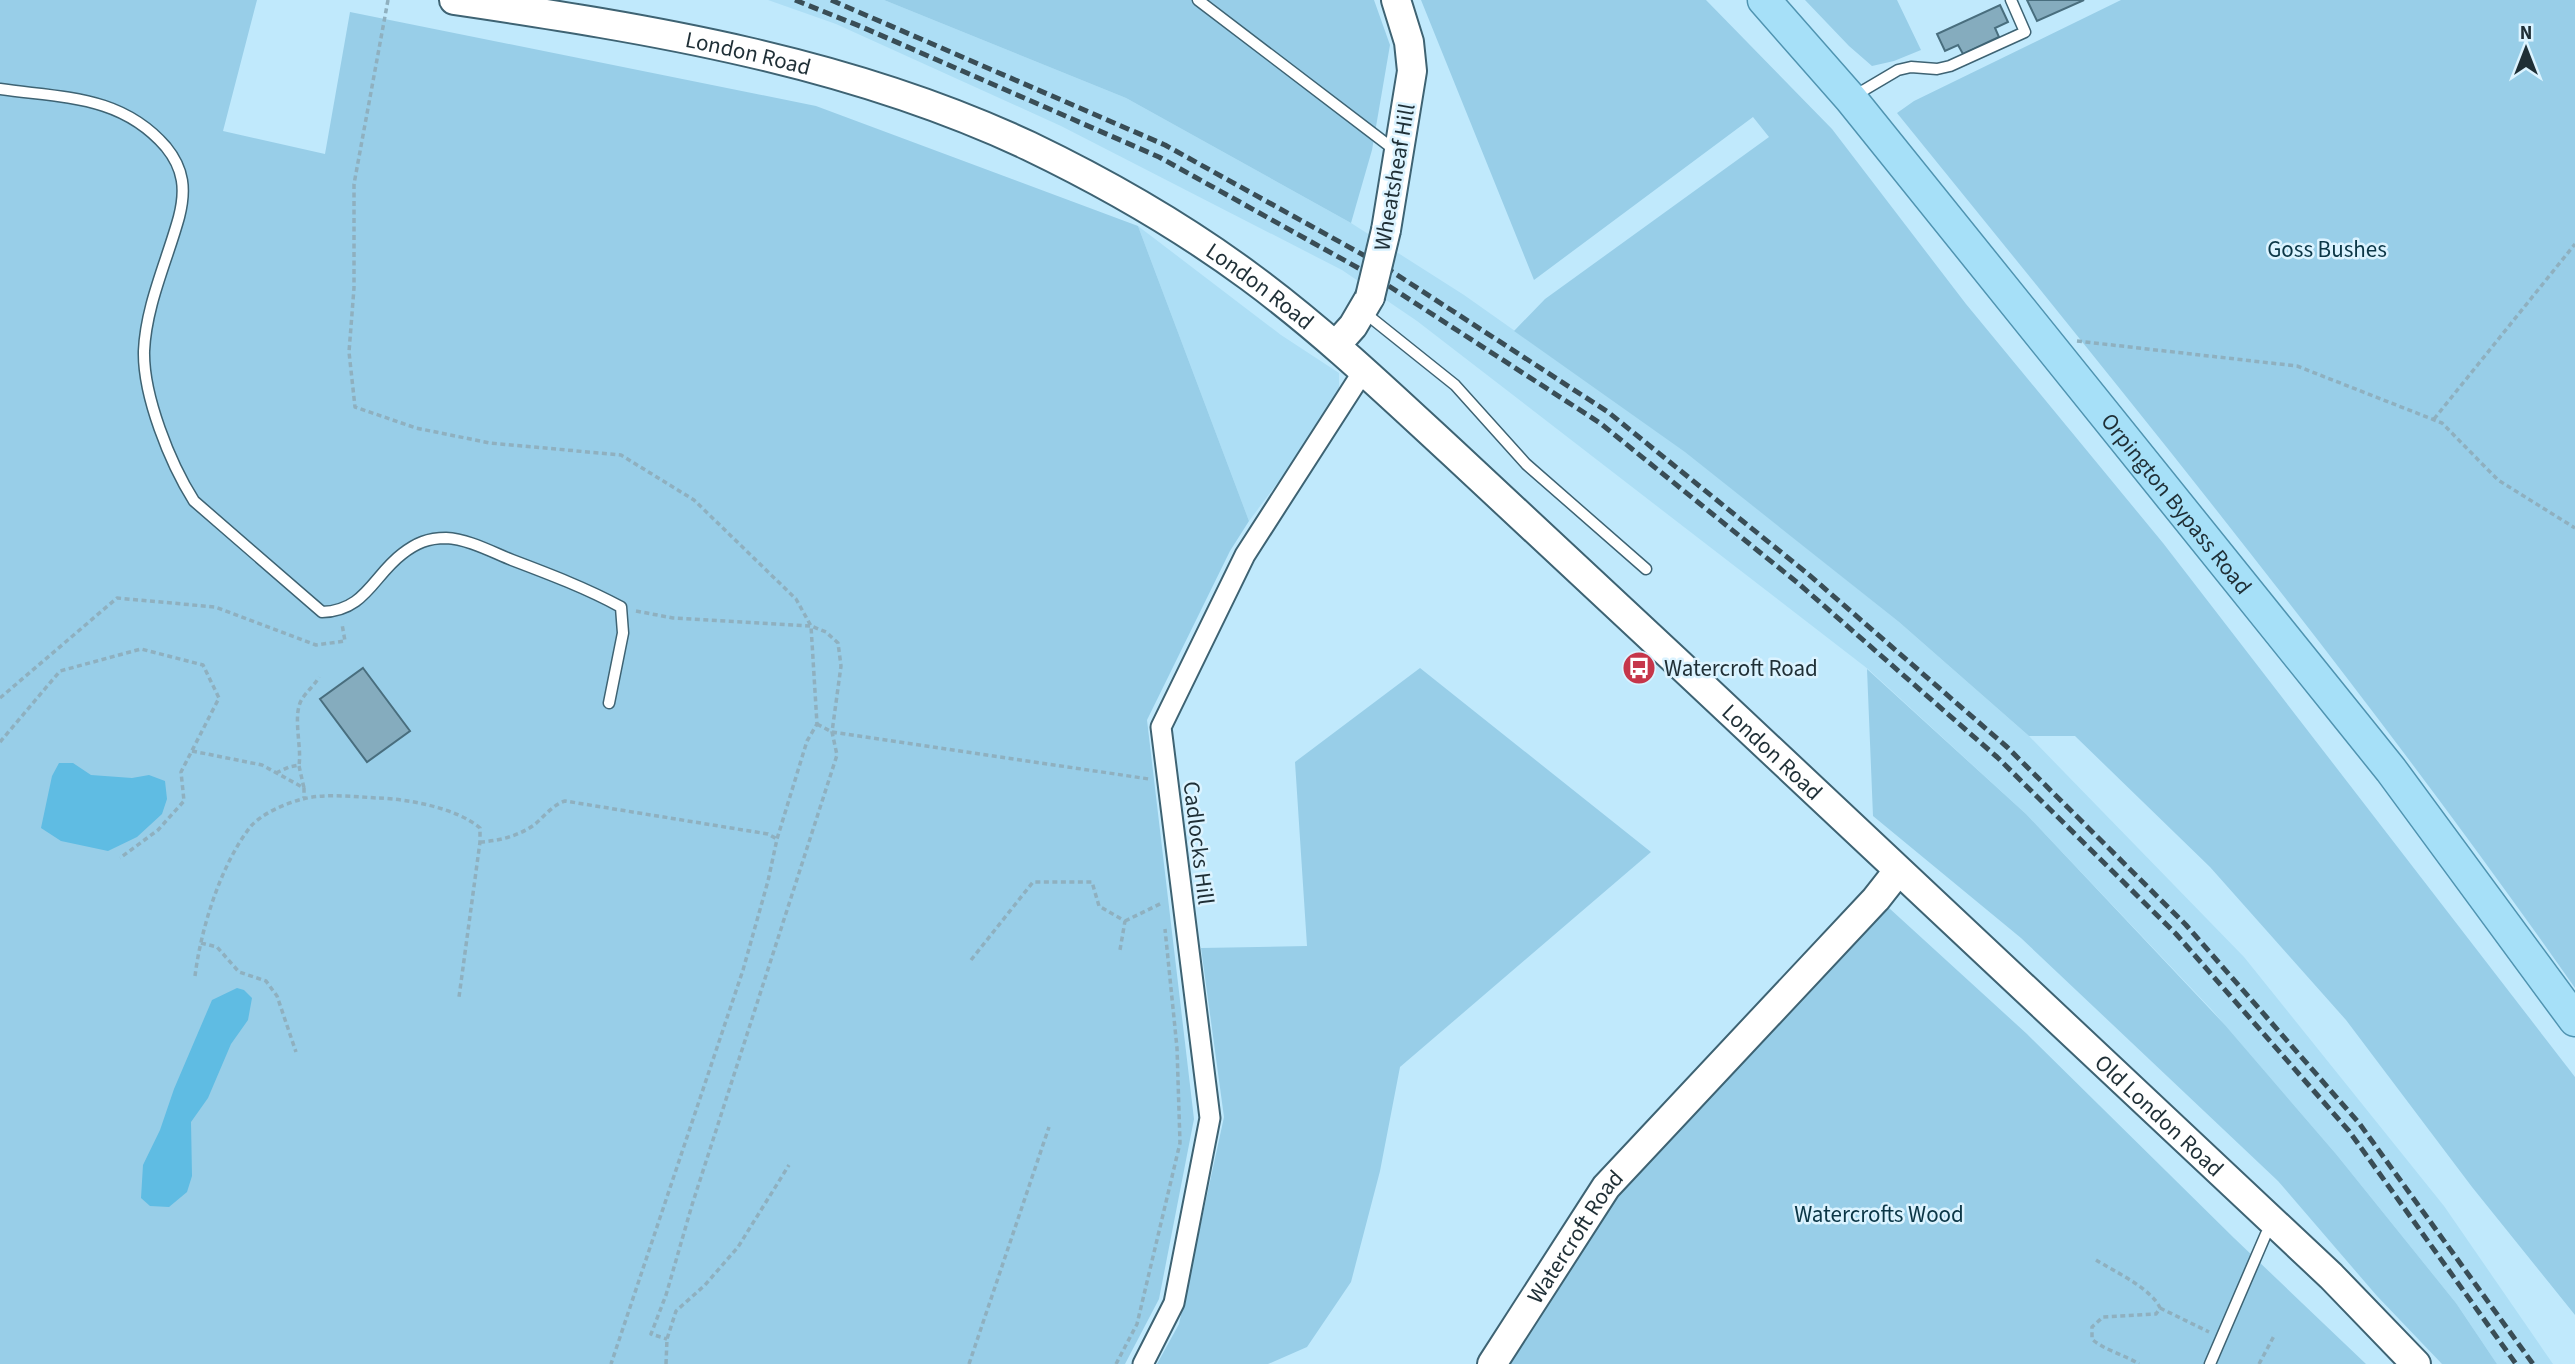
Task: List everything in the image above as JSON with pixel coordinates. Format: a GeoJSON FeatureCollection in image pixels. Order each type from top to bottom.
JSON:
{"type":"FeatureCollection","features":[{"type":"Feature","properties":{"kind":"main road","name":"Orpington Bypass Road"},"geometry":{"type":"LineString","coordinates":[[1765,0],[1851,99],[2391,770],[2575,1020]]}},
{"type":"Feature","properties":{"kind":"street","name":"London Road"},"geometry":{"type":"LineString","coordinates":[[454,0],[611,25],[754,52],[859,80],[951,112],[1063,163],[1169,223],[1247,275],[1336,345],[1898,871]]}},
{"type":"Feature","properties":{"kind":"street","name":"Wheatsheaf Hill"},"geometry":{"type":"LineString","coordinates":[[1336,345],[1347,335],[1366,304],[1386,230],[1412,71],[1409,42],[1396,0]]}},
{"type":"Feature","properties":{"kind":"street","name":"Cadlocks Hill"},"geometry":{"type":"LineString","coordinates":[[1143,1364],[1174,1303],[1210,1118],[1161,727],[1245,555],[1364,370]]}},
{"type":"Feature","properties":{"kind":"street","name":"Old London Road"},"geometry":{"type":"LineString","coordinates":[[1898,871],[2365,1309],[2416,1364]]}},
{"type":"Feature","properties":{"kind":"street","name":"Watercroft Road"},"geometry":{"type":"LineString","coordinates":[[1492,1364],[1606,1187],[1876,899],[1898,871]]}},
{"type":"Feature","properties":{"kind":"lane"},"geometry":{"type":"LineString","coordinates":[[1198,0],[1399,153]]}},
{"type":"Feature","properties":{"kind":"lane"},"geometry":{"type":"LineString","coordinates":[[1851,99],[1898,70],[1950,66],[2025,32],[2011,0]]}},
{"type":"Feature","properties":{"kind":"lane"},"geometry":{"type":"LineString","coordinates":[[0,89],[109,106],[132,116],[151,130],[172,154],[182,174],[184,194],[147,327],[145,363],[150,400],[184,485],[194,501],[322,612],[339,610],[354,603],[400,555],[425,539],[449,538],[484,548],[580,587],[621,607],[623,634],[609,703]]}},
{"type":"Feature","properties":{"kind":"lane"},"geometry":{"type":"LineString","coordinates":[[1366,304],[1455,385],[1526,464],[1646,569]]}},
{"type":"Feature","properties":{"kind":"lane"},"geometry":{"type":"LineString","coordinates":[[2210,1364],[2266,1234],[2274,1223]]}},
{"type":"Feature","properties":{"kind":"path"},"geometry":{"type":"LineString","coordinates":[[388,0],[354,184],[354,288],[349,352],[355,408],[416,428],[490,443],[621,455],[694,500],[796,599],[811,626],[817,724],[807,741],[777,839],[743,970],[611,1364]]}},
{"type":"Feature","properties":{"kind":"path"},"geometry":{"type":"LineString","coordinates":[[2434,419],[2575,244]]}},
{"type":"Feature","properties":{"kind":"path"},"geometry":{"type":"LineString","coordinates":[[2043,337],[2297,366],[2442,423],[2498,480],[2575,528]]}},
{"type":"Feature","properties":{"kind":"path"},"geometry":{"type":"LineString","coordinates":[[0,698],[117,598],[215,607],[316,645],[345,641],[339,610]]}},
{"type":"Feature","properties":{"kind":"path"},"geometry":{"type":"LineString","coordinates":[[621,607],[673,618],[811,626],[825,632],[838,643],[841,666],[832,732],[837,755],[692,1205],[666,1295],[651,1334],[667,1339]]}},
{"type":"Feature","properties":{"kind":"path"},"geometry":{"type":"LineString","coordinates":[[0,742],[60,671],[141,649],[203,664],[219,698],[181,772],[184,801],[158,830],[120,858]]}},
{"type":"Feature","properties":{"kind":"path"},"geometry":{"type":"LineString","coordinates":[[304,798],[299,765],[301,757],[298,725],[301,700],[319,677]]}},
{"type":"Feature","properties":{"kind":"path"},"geometry":{"type":"LineString","coordinates":[[817,724],[832,732],[1167,781]]}},
{"type":"Feature","properties":{"kind":"path"},"geometry":{"type":"LineString","coordinates":[[192,751],[262,765],[304,788]]}},
{"type":"Feature","properties":{"kind":"path"},"geometry":{"type":"LineString","coordinates":[[276,773],[299,765]]}},
{"type":"Feature","properties":{"kind":"path"},"geometry":{"type":"LineString","coordinates":[[195,976],[201,943],[215,896],[233,856],[252,826],[266,814],[304,798],[347,797],[414,801],[470,819],[480,828],[459,997]]}},
{"type":"Feature","properties":{"kind":"path"},"geometry":{"type":"LineString","coordinates":[[480,842],[500,841],[531,827],[557,804],[565,802],[768,834],[777,839]]}},
{"type":"Feature","properties":{"kind":"path"},"geometry":{"type":"LineString","coordinates":[[971,960],[1033,882],[1092,881],[1100,906],[1125,921]]}},
{"type":"Feature","properties":{"kind":"path"},"geometry":{"type":"LineString","coordinates":[[1125,921],[1162,903],[1163,914]]}},
{"type":"Feature","properties":{"kind":"path"},"geometry":{"type":"LineString","coordinates":[[1119,950],[1125,921]]}},
{"type":"Feature","properties":{"kind":"path"},"geometry":{"type":"LineString","coordinates":[[1116,1364],[1137,1324],[1180,1143],[1177,1048],[1164,925]]}},
{"type":"Feature","properties":{"kind":"path"},"geometry":{"type":"LineString","coordinates":[[201,943],[217,947],[239,972],[266,981],[276,996],[296,1052]]}},
{"type":"Feature","properties":{"kind":"path"},"geometry":{"type":"LineString","coordinates":[[969,1364],[1049,1127]]}},
{"type":"Feature","properties":{"kind":"path"},"geometry":{"type":"LineString","coordinates":[[666,1364],[667,1339],[676,1311],[705,1285],[738,1247],[789,1165]]}},
{"type":"Feature","properties":{"kind":"path"},"geometry":{"type":"LineString","coordinates":[[2096,1260],[2137,1285],[2158,1303],[2160,1308],[2221,1338]]}},
{"type":"Feature","properties":{"kind":"path"},"geometry":{"type":"LineString","coordinates":[[2138,1364],[2120,1353],[2098,1345],[2092,1339],[2092,1327],[2103,1317],[2156,1314],[2160,1308]]}},
{"type":"Feature","properties":{"kind":"path"},"geometry":{"type":"LineString","coordinates":[[2259,1364],[2275,1334]]}},
{"type":"Feature","properties":{"kind":"shaded area"},"geometry":{"type":"Polygon","coordinates":[[[768,0],[884,0],[1126,98],[1351,223],[1464,295],[1685,451],[1899,622],[2029,736],[2244,957],[2444,1206],[2553,1364],[2497,1364],[2456,1303],[2336,1154],[2212,1010],[2026,814],[1868,669],[1417,321],[1342,270],[1061,126],[836,24],[768,0]]]}},
{"type":"Feature","properties":{"kind":"shaded area"},"geometry":{"type":"Polygon","coordinates":[[[1138,226],[1281,335],[1339,373],[1339,401],[1249,521],[1138,226]]]}},
{"type":"Feature","properties":{"kind":"shaded area"},"geometry":{"type":"Polygon","coordinates":[[[59,763],[73,763],[91,775],[132,778],[149,775],[165,781],[167,799],[162,814],[137,837],[108,851],[61,841],[41,828],[52,776],[59,763]]]}},
{"type":"Feature","properties":{"kind":"shaded area"},"geometry":{"type":"Polygon","coordinates":[[[237,988],[244,990],[252,998],[248,1020],[231,1044],[208,1098],[191,1122],[192,1176],[187,1192],[169,1207],[150,1206],[141,1198],[143,1165],[160,1130],[174,1089],[212,1000],[237,988]]]}},
{"type":"Feature","properties":{"kind":"green space"},"geometry":{"type":"Polygon","coordinates":[[[0,0],[257,0],[223,131],[325,154],[350,12],[816,106],[1138,226],[1249,521],[1230,551],[1147,720],[1194,1119],[1159,1299],[1125,1364],[0,1364],[0,0]]]}},
{"type":"Feature","properties":{"kind":"green space"},"geometry":{"type":"Polygon","coordinates":[[[884,0],[1374,0],[1390,45],[1372,150],[1351,223],[1126,98],[884,0]]]}},
{"type":"Feature","properties":{"kind":"green space"},"geometry":{"type":"Polygon","coordinates":[[[1421,0],[1706,0],[1832,129],[1966,304],[2163,543],[2575,1077],[2575,1315],[2472,1187],[2346,1020],[2210,867],[2075,736],[2029,736],[1899,622],[1685,452],[1514,331],[1545,299],[1769,137],[1753,117],[1534,280],[1421,0]]]}},
{"type":"Feature","properties":{"kind":"green space"},"geometry":{"type":"Polygon","coordinates":[[[1805,0],[1897,0],[1921,50],[1872,66],[1805,0]]]}},
{"type":"Feature","properties":{"kind":"green space","name":"Goss Bushes"},"geometry":{"type":"Polygon","coordinates":[[[2121,0],[2575,0],[2575,988],[2495,875],[2244,544],[1897,113],[1914,101],[2121,0]]]}},
{"type":"Feature","properties":{"kind":"green space"},"geometry":{"type":"Polygon","coordinates":[[[1420,668],[1651,852],[1400,1067],[1380,1171],[1351,1282],[1307,1347],[1268,1364],[1157,1364],[1179,1324],[1224,1117],[1201,948],[1307,946],[1295,762],[1420,668]]]}},
{"type":"Feature","properties":{"kind":"green space"},"geometry":{"type":"Polygon","coordinates":[[[1867,669],[2026,814],[2225,1025],[2336,1154],[2456,1303],[2497,1364],[2442,1364],[2377,1296],[2278,1181],[2021,938],[1873,816],[1867,669]]]}},
{"type":"Feature","properties":{"kind":"green space","name":"Watercrofts Wood"},"geometry":{"type":"Polygon","coordinates":[[[1889,908],[2027,1034],[2366,1364],[1502,1364],[1618,1195],[1889,908]]]}},
{"type":"Feature","properties":{"kind":"building"},"geometry":{"type":"Polygon","coordinates":[[[2027,0],[2084,0],[2037,21],[2027,0]]]}},
{"type":"Feature","properties":{"kind":"building"},"geometry":{"type":"Polygon","coordinates":[[[2000,5],[2008,22],[1995,28],[1999,37],[1963,54],[1958,45],[1945,51],[1937,34],[2000,5]]]}},
{"type":"Feature","properties":{"kind":"building"},"geometry":{"type":"Polygon","coordinates":[[[363,668],[410,731],[367,762],[320,699],[363,668]]]}},
{"type":"Feature","properties":{"kind":"railway"},"geometry":{"type":"LineString","coordinates":[[795,0],[1159,157],[1378,279],[1600,423],[1799,584],[1997,757],[2176,934],[2349,1131],[2516,1364]]}},
{"type":"Feature","properties":{"kind":"railway"},"geometry":{"type":"LineString","coordinates":[[831,0],[1165,145],[1385,267],[1608,412],[1808,574],[2007,747],[2186,925],[2359,1123],[2533,1364]]}},
{"type":"Feature","properties":{"kind":"place","name":"Watercroft Road"},"geometry":{"type":"Point","coordinates":[1639,668]}}]}
